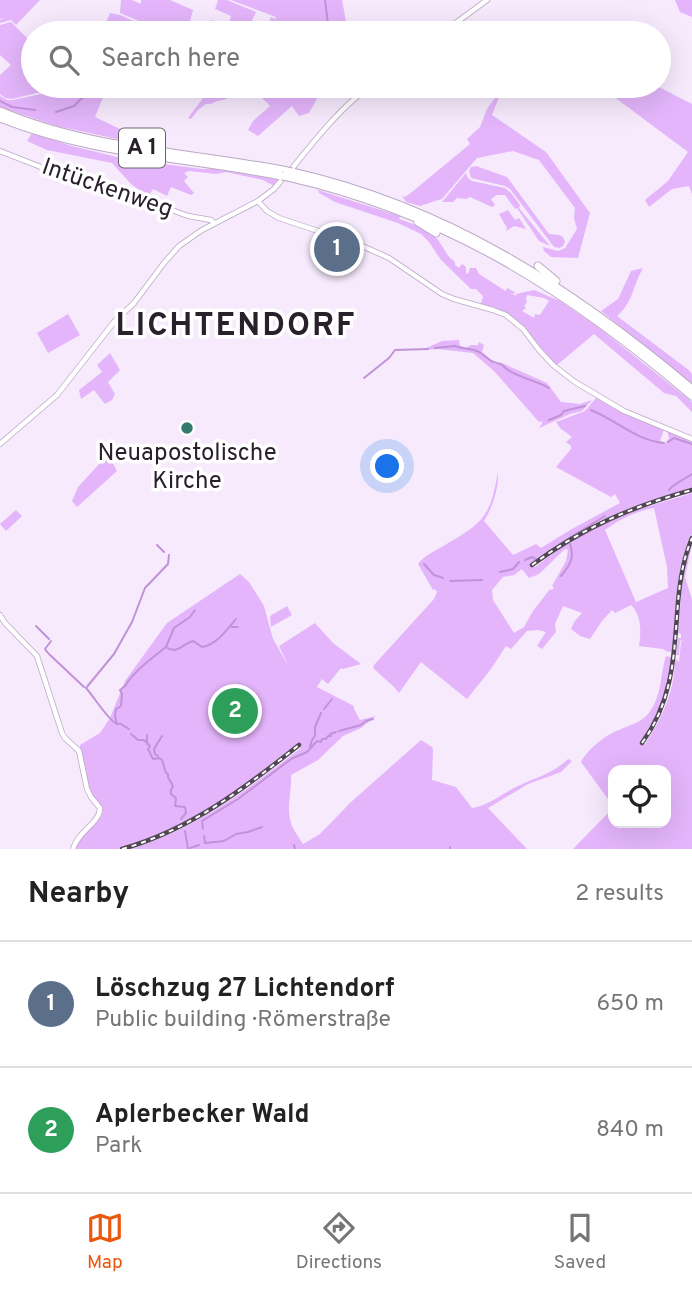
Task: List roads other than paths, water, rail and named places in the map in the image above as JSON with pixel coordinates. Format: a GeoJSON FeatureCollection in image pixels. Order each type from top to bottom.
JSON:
{"type":"FeatureCollection","features":[{"type":"Feature","properties":{"kind":"highway","name":"A 1"},"geometry":{"type":"LineString","coordinates":[[0,111],[46,128],[92,139],[349,187],[428,215],[520,263],[692,389]]}},
{"type":"Feature","properties":{"kind":"highway","name":"A 1"},"geometry":{"type":"LineString","coordinates":[[0,118],[80,143],[286,176],[345,192],[444,229],[570,299]]}},
{"type":"Feature","properties":{"kind":"highway"},"geometry":{"type":"LineString","coordinates":[[397,203],[420,208]]}},
{"type":"Feature","properties":{"kind":"highway"},"geometry":{"type":"LineString","coordinates":[[406,213],[436,233]]}},
{"type":"Feature","properties":{"kind":"highway"},"geometry":{"type":"LineString","coordinates":[[538,266],[561,285],[570,299]]}},
{"type":"Feature","properties":{"kind":"highway"},"geometry":{"type":"LineString","coordinates":[[539,288],[570,299]]}},
{"type":"Feature","properties":{"kind":"highway","name":"A 1"},"geometry":{"type":"LineString","coordinates":[[606,324],[692,396]]}},
{"type":"Feature","properties":{"kind":"street"},"geometry":{"type":"LineString","coordinates":[[458,21],[487,0]]}},
{"type":"Feature","properties":{"kind":"street"},"geometry":{"type":"LineString","coordinates":[[0,444],[61,390],[175,250],[198,232],[258,201],[286,176],[328,124],[354,98]]}},
{"type":"Feature","properties":{"kind":"street","name":"Intückenweg"},"geometry":{"type":"LineString","coordinates":[[0,151],[46,169],[107,186],[214,223]]}},
{"type":"Feature","properties":{"kind":"street"},"geometry":{"type":"LineString","coordinates":[[258,201],[267,211],[279,218],[360,245],[389,258],[454,299],[503,313],[523,329],[553,365],[575,382],[624,411],[692,439]]}},
{"type":"Feature","properties":{"kind":"street"},"geometry":{"type":"LineString","coordinates":[[0,615],[37,656],[61,730],[65,738],[79,751],[87,789],[92,799],[100,806],[101,811],[97,818],[77,838],[73,849]]}},
{"type":"Feature","properties":{"kind":"waterway"},"geometry":{"type":"LineString","coordinates":[[325,0],[328,21]]}},
{"type":"Feature","properties":{"kind":"waterway"},"geometry":{"type":"LineString","coordinates":[[56,112],[74,106],[82,98]]}},
{"type":"Feature","properties":{"kind":"waterway"},"geometry":{"type":"LineString","coordinates":[[0,101],[12,107],[35,110]]}},
{"type":"Feature","properties":{"kind":"waterway"},"geometry":{"type":"LineString","coordinates":[[435,348],[455,346],[476,351],[511,372],[549,388]]}},
{"type":"Feature","properties":{"kind":"waterway"},"geometry":{"type":"LineString","coordinates":[[364,378],[395,350],[428,349]]}},
{"type":"Feature","properties":{"kind":"waterway"},"geometry":{"type":"LineString","coordinates":[[549,420],[564,411],[585,406]]}},
{"type":"Feature","properties":{"kind":"waterway"},"geometry":{"type":"LineString","coordinates":[[591,410],[636,434],[664,443]]}},
{"type":"Feature","properties":{"kind":"waterway"},"geometry":{"type":"LineString","coordinates":[[668,442],[674,438],[692,444]]}},
{"type":"Feature","properties":{"kind":"waterway"},"geometry":{"type":"LineString","coordinates":[[669,490],[692,474]]}},
{"type":"Feature","properties":{"kind":"waterway"},"geometry":{"type":"LineString","coordinates":[[525,560],[532,557],[537,560],[605,516]]}},
{"type":"Feature","properties":{"kind":"waterway"},"geometry":{"type":"LineString","coordinates":[[561,576],[571,561],[570,544]]}},
{"type":"Feature","properties":{"kind":"waterway"},"geometry":{"type":"LineString","coordinates":[[157,545],[164,552]]}},
{"type":"Feature","properties":{"kind":"waterway"},"geometry":{"type":"LineString","coordinates":[[117,724],[86,688],[114,654],[132,622],[145,588],[168,564],[169,555]]}},
{"type":"Feature","properties":{"kind":"waterway"},"geometry":{"type":"LineString","coordinates":[[500,572],[513,569],[519,562]]}},
{"type":"Feature","properties":{"kind":"waterway"},"geometry":{"type":"LineString","coordinates":[[424,564],[434,575],[443,578]]}},
{"type":"Feature","properties":{"kind":"waterway"},"geometry":{"type":"LineString","coordinates":[[450,581],[482,580]]}},
{"type":"Feature","properties":{"kind":"waterway"},"geometry":{"type":"LineString","coordinates":[[166,647],[174,628],[195,610]]}},
{"type":"Feature","properties":{"kind":"waterway"},"geometry":{"type":"LineString","coordinates":[[129,729],[117,724],[116,709],[121,706],[120,690],[138,670],[166,647],[173,650],[193,641],[202,647],[207,646],[221,636],[236,619]]}},
{"type":"Feature","properties":{"kind":"waterway"},"geometry":{"type":"LineString","coordinates":[[36,626],[49,639]]}},
{"type":"Feature","properties":{"kind":"waterway"},"geometry":{"type":"LineString","coordinates":[[232,627],[238,627]]}},
{"type":"Feature","properties":{"kind":"waterway"},"geometry":{"type":"LineString","coordinates":[[48,653],[45,649],[51,641]]}},
{"type":"Feature","properties":{"kind":"waterway"},"geometry":{"type":"LineString","coordinates":[[49,654],[84,687]]}},
{"type":"Feature","properties":{"kind":"waterway"},"geometry":{"type":"LineString","coordinates":[[324,709],[332,699]]}},
{"type":"Feature","properties":{"kind":"waterway"},"geometry":{"type":"LineString","coordinates":[[310,747],[321,713]]}},
{"type":"Feature","properties":{"kind":"waterway"},"geometry":{"type":"LineString","coordinates":[[339,731],[373,719]]}},
{"type":"Feature","properties":{"kind":"waterway"},"geometry":{"type":"LineString","coordinates":[[203,829],[202,821],[238,799],[291,759],[307,752],[317,741],[321,742],[336,732]]}},
{"type":"Feature","properties":{"kind":"waterway"},"geometry":{"type":"LineString","coordinates":[[131,734],[150,746],[148,749],[153,759],[162,760],[173,786],[171,794],[176,798],[175,806],[185,807],[186,813],[181,819]]}},
{"type":"Feature","properties":{"kind":"waterway"},"geometry":{"type":"LineString","coordinates":[[147,735],[147,744]]}},
{"type":"Feature","properties":{"kind":"waterway"},"geometry":{"type":"LineString","coordinates":[[158,756],[154,749],[162,736]]}},
{"type":"Feature","properties":{"kind":"waterway"},"geometry":{"type":"LineString","coordinates":[[204,836],[205,843],[224,841],[236,834],[262,827]]}},
{"type":"Feature","properties":{"kind":"waterway"},"geometry":{"type":"LineString","coordinates":[[185,831],[188,849]]}},
{"type":"Feature","properties":{"kind":"waterway"},"geometry":{"type":"LineString","coordinates":[[190,848],[199,845]]}},
{"type":"Feature","properties":{"kind":"waterway"},"geometry":{"type":"LineString","coordinates":[[294,845],[295,849]]}},
{"type":"Feature","properties":{"kind":"railway"},"geometry":{"type":"LineString","coordinates":[[532,565],[589,529],[649,504],[692,490]]}},
{"type":"Feature","properties":{"kind":"railway"},"geometry":{"type":"LineString","coordinates":[[642,743],[661,710],[671,676],[681,578],[692,538]]}},
{"type":"Feature","properties":{"kind":"railway"},"geometry":{"type":"LineString","coordinates":[[122,849],[147,841],[194,819],[237,792],[299,745]]}},
{"type":"Feature","properties":{"kind":"place","name":"Löschzug 27 Lichtendorf"},"geometry":{"type":"Point","coordinates":[337,249]}},
{"type":"Feature","properties":{"kind":"place","name":"Neuapostolische Kirche"},"geometry":{"type":"Point","coordinates":[187,428]}},
{"type":"Feature","properties":{"kind":"place","name":"Aplerbecker Wald"},"geometry":{"type":"Point","coordinates":[235,711]}},
{"type":"Feature","properties":{"kind":"district","name":"LICHTENDORF"},"geometry":{"type":"Point","coordinates":[236,327]}}]}
